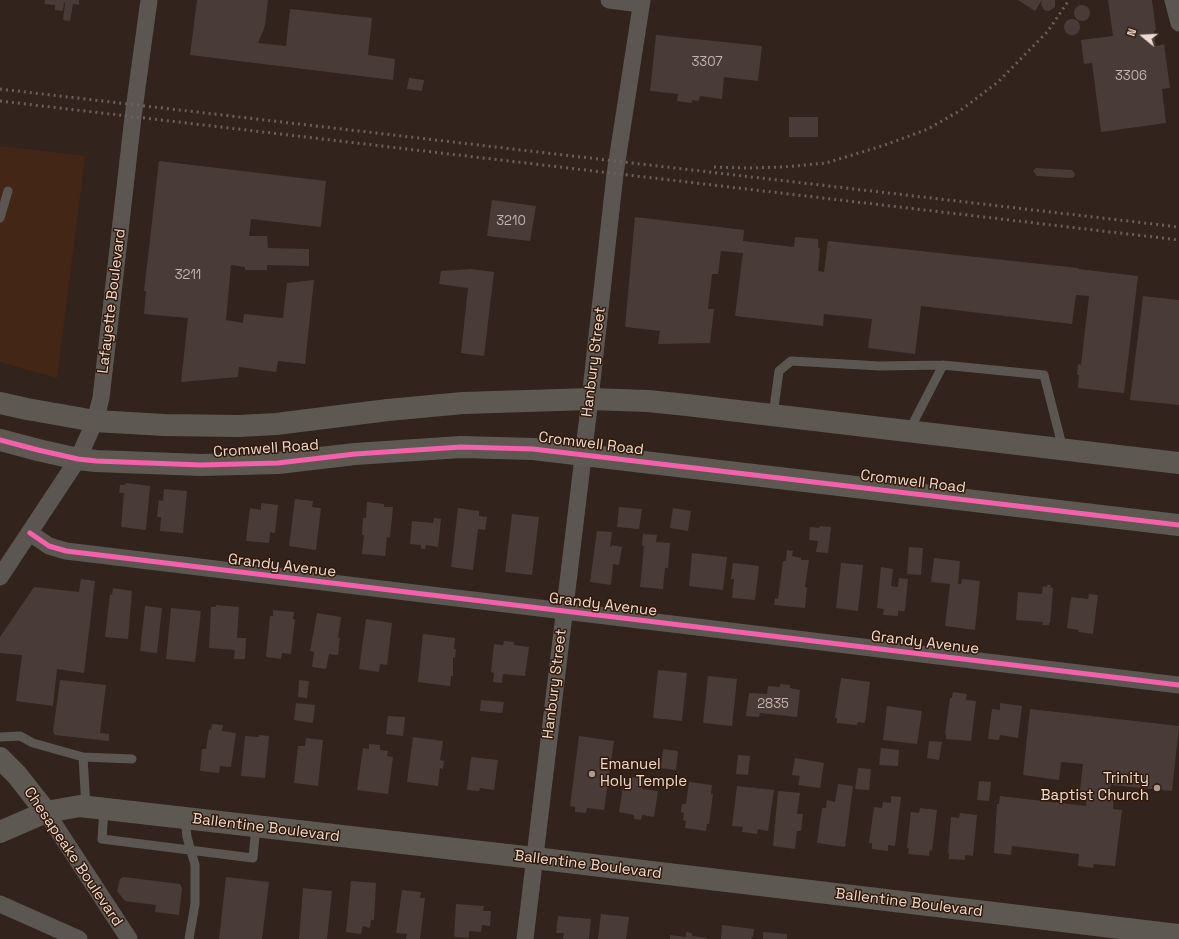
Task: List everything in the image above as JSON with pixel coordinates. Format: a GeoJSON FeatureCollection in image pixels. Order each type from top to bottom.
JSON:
{"type":"FeatureCollection","features":[{"type":"Feature","properties":{"kind":"street","name":"Lafayette Boulevard"},"geometry":{"type":"LineString","coordinates":[[0,577],[78,459],[95,421],[101,398],[133,117],[149,0]]}},
{"type":"Feature","properties":{"kind":"street"},"geometry":{"type":"LineString","coordinates":[[609,0],[642,2]]}},
{"type":"Feature","properties":{"kind":"street"},"geometry":{"type":"LineString","coordinates":[[1173,0],[1179,23]]}},
{"type":"Feature","properties":{"kind":"street","name":"Hanbury Street"},"geometry":{"type":"LineString","coordinates":[[524,939],[590,399],[616,168],[642,2]]}},
{"type":"Feature","properties":{"kind":"street","name":"Cromwell Road"},"geometry":{"type":"LineString","coordinates":[[0,403],[95,421],[164,425],[239,426],[276,424],[463,402],[590,399],[648,401],[1179,463]]}},
{"type":"Feature","properties":{"kind":"street","name":"Cromwell Road"},"geometry":{"type":"LineString","coordinates":[[0,440],[78,459],[201,465],[278,462],[355,454],[461,447],[533,449],[1179,525]]}},
{"type":"Feature","properties":{"kind":"street","name":"Grandy Avenue"},"geometry":{"type":"LineString","coordinates":[[30,533],[49,546],[66,552],[1179,685]]}},
{"type":"Feature","properties":{"kind":"street","name":"Chesapeake Boulevard"},"geometry":{"type":"LineString","coordinates":[[0,758],[46,812],[129,939]]}},
{"type":"Feature","properties":{"kind":"street","name":"Ballentine Boulevard"},"geometry":{"type":"LineString","coordinates":[[0,832],[46,812],[80,806],[534,858],[1179,935]]}},
{"type":"Feature","properties":{"kind":"street"},"geometry":{"type":"LineString","coordinates":[[0,904],[79,939]]}},
{"type":"Feature","properties":{"kind":"lane"},"geometry":{"type":"LineString","coordinates":[[0,218],[8,191]]}},
{"type":"Feature","properties":{"kind":"lane"},"geometry":{"type":"LineString","coordinates":[[773,415],[779,370],[791,361],[880,366],[943,365],[1044,375],[1063,449]]}},
{"type":"Feature","properties":{"kind":"lane"},"geometry":{"type":"LineString","coordinates":[[909,431],[943,365]]}},
{"type":"Feature","properties":{"kind":"lane"},"geometry":{"type":"LineString","coordinates":[[0,737],[20,736],[33,743],[83,757],[132,759]]}},
{"type":"Feature","properties":{"kind":"lane"},"geometry":{"type":"LineString","coordinates":[[83,757],[102,839],[253,858],[256,826]]}},
{"type":"Feature","properties":{"kind":"lane"},"geometry":{"type":"LineString","coordinates":[[185,818],[187,837],[195,865],[195,904],[189,939]]}},
{"type":"Feature","properties":{"kind":"shaded area"},"geometry":{"type":"Polygon","coordinates":[[[0,146],[85,156],[57,378],[0,362],[0,146]]]}},
{"type":"Feature","properties":{"kind":"building"},"geometry":{"type":"Polygon","coordinates":[[[45,0],[79,0],[79,5],[73,4],[70,21],[63,20],[65,3],[63,11],[55,10],[55,5],[44,4],[45,0]]]}},
{"type":"Feature","properties":{"kind":"building"},"geometry":{"type":"Polygon","coordinates":[[[197,0],[268,0],[265,26],[258,43],[286,46],[290,9],[372,18],[368,55],[395,59],[393,80],[190,55],[197,0]]]}},
{"type":"Feature","properties":{"kind":"building"},"geometry":{"type":"Polygon","coordinates":[[[1018,0],[1042,0],[1035,11],[1018,0]]]}},
{"type":"Feature","properties":{"kind":"building"},"geometry":{"type":"Polygon","coordinates":[[[1042,0],[1055,0],[1055,7],[1049,11],[1044,10],[1041,4],[1042,0]]]}},
{"type":"Feature","properties":{"kind":"building"},"geometry":{"type":"Polygon","coordinates":[[[1108,0],[1152,0],[1156,30],[1154,31],[1156,46],[1164,44],[1170,88],[1162,89],[1166,123],[1101,132],[1092,63],[1084,64],[1081,40],[1113,36],[1108,0]]]}},
{"type":"Feature","properties":{"kind":"building"},"geometry":{"type":"Polygon","coordinates":[[[1082,5],[1089,10],[1090,13],[1085,20],[1082,21],[1075,16],[1074,13],[1079,6],[1082,5]]]}},
{"type":"Feature","properties":{"kind":"building"},"geometry":{"type":"Polygon","coordinates":[[[1072,19],[1079,24],[1080,27],[1075,34],[1072,35],[1065,30],[1064,27],[1069,20],[1072,19]]]}},
{"type":"Feature","properties":{"kind":"building"},"geometry":{"type":"Polygon","coordinates":[[[656,35],[762,46],[758,81],[724,77],[722,99],[700,96],[699,101],[692,100],[692,103],[677,101],[678,94],[650,91],[656,35]]]}},
{"type":"Feature","properties":{"kind":"building"},"geometry":{"type":"Polygon","coordinates":[[[409,78],[424,80],[422,91],[407,89],[409,78]]]}},
{"type":"Feature","properties":{"kind":"building"},"geometry":{"type":"Polygon","coordinates":[[[789,117],[818,117],[818,137],[789,137],[789,117]]]}},
{"type":"Feature","properties":{"kind":"building"},"geometry":{"type":"Polygon","coordinates":[[[159,161],[326,181],[321,227],[251,219],[249,236],[267,236],[268,248],[309,249],[309,266],[267,265],[267,270],[245,270],[245,267],[231,265],[226,320],[243,323],[244,314],[283,318],[287,283],[314,280],[305,364],[278,361],[276,372],[239,367],[238,377],[181,382],[188,318],[144,314],[146,291],[144,291],[159,161]]]}},
{"type":"Feature","properties":{"kind":"building"},"geometry":{"type":"Polygon","coordinates":[[[1036,168],[1072,170],[1075,174],[1074,177],[1070,178],[1037,176],[1033,171],[1036,168]]]}},
{"type":"Feature","properties":{"kind":"building"},"geometry":{"type":"Polygon","coordinates":[[[492,200],[536,206],[530,241],[487,236],[492,200]]]}},
{"type":"Feature","properties":{"kind":"building"},"geometry":{"type":"Polygon","coordinates":[[[635,217],[744,230],[743,241],[794,247],[795,237],[818,239],[818,247],[820,249],[818,271],[824,272],[828,241],[1078,268],[1138,276],[1124,393],[1078,388],[1078,364],[1081,365],[1089,296],[1076,295],[1072,324],[921,306],[915,354],[868,348],[872,319],[824,314],[823,326],[735,316],[743,253],[721,251],[718,274],[712,274],[708,309],[714,309],[710,343],[658,344],[660,331],[625,327],[635,217]]]}},
{"type":"Feature","properties":{"kind":"building"},"geometry":{"type":"Polygon","coordinates":[[[471,269],[494,272],[484,356],[461,353],[468,288],[439,284],[441,271],[471,269]]]}},
{"type":"Feature","properties":{"kind":"building"},"geometry":{"type":"Polygon","coordinates":[[[1143,296],[1179,300],[1179,405],[1130,400],[1143,296]]]}},
{"type":"Feature","properties":{"kind":"building"},"geometry":{"type":"Polygon","coordinates":[[[126,483],[150,486],[146,530],[121,527],[124,493],[119,493],[120,485],[125,485],[126,483]]]}},
{"type":"Feature","properties":{"kind":"building"},"geometry":{"type":"Polygon","coordinates":[[[164,489],[187,491],[183,533],[160,531],[161,517],[157,517],[159,500],[163,501],[164,489]]]}},
{"type":"Feature","properties":{"kind":"building"},"geometry":{"type":"Polygon","coordinates":[[[295,499],[313,501],[312,507],[321,508],[316,550],[289,546],[295,499]]]}},
{"type":"Feature","properties":{"kind":"building"},"geometry":{"type":"Polygon","coordinates":[[[367,502],[384,504],[384,507],[393,507],[390,538],[387,537],[385,556],[362,554],[364,535],[362,535],[363,518],[366,518],[367,502]]]}},
{"type":"Feature","properties":{"kind":"building"},"geometry":{"type":"Polygon","coordinates":[[[261,503],[278,505],[275,533],[270,532],[269,543],[246,541],[250,508],[261,510],[261,503]]]}},
{"type":"Feature","properties":{"kind":"building"},"geometry":{"type":"Polygon","coordinates":[[[619,507],[642,509],[639,529],[617,527],[619,507]]]}},
{"type":"Feature","properties":{"kind":"building"},"geometry":{"type":"Polygon","coordinates":[[[458,508],[479,511],[479,516],[487,517],[485,530],[478,529],[473,570],[451,567],[458,508]]]}},
{"type":"Feature","properties":{"kind":"building"},"geometry":{"type":"Polygon","coordinates":[[[673,508],[691,511],[688,531],[670,528],[673,508]]]}},
{"type":"Feature","properties":{"kind":"building"},"geometry":{"type":"Polygon","coordinates":[[[512,514],[539,517],[532,575],[505,572],[512,514]]]}},
{"type":"Feature","properties":{"kind":"building"},"geometry":{"type":"Polygon","coordinates":[[[434,518],[441,519],[438,547],[426,545],[425,549],[421,549],[421,545],[410,544],[412,521],[433,523],[434,518]]]}},
{"type":"Feature","properties":{"kind":"building"},"geometry":{"type":"Polygon","coordinates":[[[820,526],[831,527],[828,553],[816,552],[818,541],[809,540],[810,527],[819,528],[820,526]]]}},
{"type":"Feature","properties":{"kind":"building"},"geometry":{"type":"Polygon","coordinates":[[[597,531],[612,532],[610,546],[622,547],[619,565],[613,564],[611,585],[590,582],[597,531]]]}},
{"type":"Feature","properties":{"kind":"building"},"geometry":{"type":"Polygon","coordinates":[[[643,534],[657,535],[656,542],[670,543],[668,568],[665,568],[663,589],[640,587],[644,546],[642,546],[643,534]]]}},
{"type":"Feature","properties":{"kind":"building"},"geometry":{"type":"Polygon","coordinates":[[[909,547],[923,548],[921,575],[907,574],[909,547]]]}},
{"type":"Feature","properties":{"kind":"building"},"geometry":{"type":"Polygon","coordinates":[[[787,550],[793,551],[792,556],[801,558],[801,560],[809,560],[805,587],[807,587],[805,608],[774,605],[775,598],[778,599],[783,561],[786,561],[787,550]]]}},
{"type":"Feature","properties":{"kind":"building"},"geometry":{"type":"Polygon","coordinates":[[[692,553],[727,557],[723,590],[689,586],[692,553]]]}},
{"type":"Feature","properties":{"kind":"building"},"geometry":{"type":"Polygon","coordinates":[[[934,558],[960,561],[958,584],[961,584],[962,579],[980,581],[975,630],[945,626],[950,584],[931,582],[934,558]]]}},
{"type":"Feature","properties":{"kind":"building"},"geometry":{"type":"Polygon","coordinates":[[[733,563],[759,566],[755,600],[732,598],[734,579],[731,579],[733,563]]]}},
{"type":"Feature","properties":{"kind":"building"},"geometry":{"type":"Polygon","coordinates":[[[841,563],[863,565],[858,611],[836,608],[841,563]]]}},
{"type":"Feature","properties":{"kind":"building"},"geometry":{"type":"Polygon","coordinates":[[[881,567],[893,569],[891,586],[898,587],[899,578],[908,579],[905,611],[898,611],[898,616],[883,615],[884,609],[877,608],[881,567]]]}},
{"type":"Feature","properties":{"kind":"building"},"geometry":{"type":"Polygon","coordinates":[[[81,579],[95,581],[84,673],[57,669],[53,706],[16,701],[22,655],[0,653],[0,637],[34,587],[79,592],[81,579]]]}},
{"type":"Feature","properties":{"kind":"building"},"geometry":{"type":"Polygon","coordinates":[[[1047,585],[1051,585],[1050,587],[1053,588],[1049,625],[1042,625],[1043,622],[1016,620],[1018,592],[1042,594],[1043,586],[1047,587],[1047,585]]]}},
{"type":"Feature","properties":{"kind":"building"},"geometry":{"type":"Polygon","coordinates":[[[113,588],[132,591],[128,639],[105,637],[110,594],[112,595],[113,588]]]}},
{"type":"Feature","properties":{"kind":"building"},"geometry":{"type":"Polygon","coordinates":[[[1089,594],[1098,595],[1093,634],[1078,632],[1079,630],[1067,628],[1071,597],[1088,599],[1089,594]]]}},
{"type":"Feature","properties":{"kind":"building"},"geometry":{"type":"Polygon","coordinates":[[[216,605],[239,607],[237,638],[246,638],[245,659],[234,659],[235,650],[209,648],[211,607],[216,607],[216,605]]]}},
{"type":"Feature","properties":{"kind":"building"},"geometry":{"type":"Polygon","coordinates":[[[145,606],[162,608],[157,653],[140,651],[145,606]]]}},
{"type":"Feature","properties":{"kind":"building"},"geometry":{"type":"Polygon","coordinates":[[[171,608],[201,611],[195,662],[166,659],[171,608]]]}},
{"type":"Feature","properties":{"kind":"building"},"geometry":{"type":"Polygon","coordinates":[[[273,610],[294,612],[293,619],[295,619],[291,654],[282,653],[281,659],[266,657],[270,616],[273,616],[273,610]]]}},
{"type":"Feature","properties":{"kind":"building"},"geometry":{"type":"Polygon","coordinates":[[[317,613],[341,617],[338,638],[340,638],[338,655],[329,654],[326,669],[312,667],[314,652],[310,651],[317,613]]]}},
{"type":"Feature","properties":{"kind":"building"},"geometry":{"type":"Polygon","coordinates":[[[366,619],[392,623],[387,665],[380,664],[379,672],[359,669],[366,619]]]}},
{"type":"Feature","properties":{"kind":"building"},"geometry":{"type":"Polygon","coordinates":[[[423,634],[455,638],[454,649],[456,649],[455,658],[453,657],[453,676],[451,676],[450,686],[418,682],[423,634]]]}},
{"type":"Feature","properties":{"kind":"building"},"geometry":{"type":"Polygon","coordinates":[[[504,641],[514,642],[514,645],[529,647],[525,676],[503,674],[502,683],[493,682],[494,673],[491,672],[494,644],[503,645],[504,641]]]}},
{"type":"Feature","properties":{"kind":"building"},"geometry":{"type":"Polygon","coordinates":[[[658,670],[687,673],[682,721],[653,718],[658,670]]]}},
{"type":"Feature","properties":{"kind":"building"},"geometry":{"type":"Polygon","coordinates":[[[708,676],[737,679],[732,726],[703,723],[708,676]]]}},
{"type":"Feature","properties":{"kind":"building"},"geometry":{"type":"Polygon","coordinates":[[[841,678],[870,682],[865,723],[858,722],[857,725],[837,723],[837,718],[835,718],[841,678]]]}},
{"type":"Feature","properties":{"kind":"building"},"geometry":{"type":"Polygon","coordinates":[[[60,680],[106,685],[100,733],[109,734],[109,741],[55,735],[53,732],[60,680]]]}},
{"type":"Feature","properties":{"kind":"building"},"geometry":{"type":"Polygon","coordinates":[[[299,680],[309,681],[307,698],[298,697],[299,680]]]}},
{"type":"Feature","properties":{"kind":"building"},"geometry":{"type":"Polygon","coordinates":[[[780,684],[790,685],[790,688],[800,690],[797,717],[760,713],[759,717],[746,716],[749,693],[767,694],[768,686],[780,687],[780,684]]]}},
{"type":"Feature","properties":{"kind":"building"},"geometry":{"type":"Polygon","coordinates":[[[953,692],[967,694],[966,700],[976,701],[971,741],[946,739],[945,734],[950,698],[952,698],[953,692]]]}},
{"type":"Feature","properties":{"kind":"building"},"geometry":{"type":"Polygon","coordinates":[[[481,700],[504,702],[502,713],[480,711],[481,700]]]}},
{"type":"Feature","properties":{"kind":"building"},"geometry":{"type":"Polygon","coordinates":[[[296,703],[315,705],[313,723],[294,720],[296,703]]]}},
{"type":"Feature","properties":{"kind":"building"},"geometry":{"type":"Polygon","coordinates":[[[1000,703],[1022,706],[1018,738],[1000,735],[999,740],[988,739],[992,709],[1000,710],[1000,703]]]}},
{"type":"Feature","properties":{"kind":"building"},"geometry":{"type":"Polygon","coordinates":[[[887,706],[922,711],[917,744],[883,740],[887,706]]]}},
{"type":"Feature","properties":{"kind":"building","name":"Trinity Baptist Church"},"geometry":{"type":"Polygon","coordinates":[[[1030,709],[1179,726],[1172,791],[1111,785],[1110,795],[1114,796],[1113,809],[1122,810],[1115,866],[1094,864],[1093,868],[1078,866],[1079,854],[1012,846],[1011,855],[994,853],[997,804],[999,804],[1000,796],[1086,806],[1087,792],[1080,791],[1083,764],[1061,762],[1059,780],[1023,775],[1030,709]]]}},
{"type":"Feature","properties":{"kind":"building"},"geometry":{"type":"Polygon","coordinates":[[[388,716],[405,717],[403,736],[386,734],[388,716]]]}},
{"type":"Feature","properties":{"kind":"building"},"geometry":{"type":"Polygon","coordinates":[[[212,724],[223,725],[222,731],[236,733],[231,767],[220,766],[219,773],[200,771],[202,749],[206,749],[209,729],[211,730],[212,724]]]}},
{"type":"Feature","properties":{"kind":"building"},"geometry":{"type":"Polygon","coordinates":[[[259,735],[269,736],[265,778],[241,776],[245,736],[259,737],[259,735]]]}},
{"type":"Feature","properties":{"kind":"building","name":"Emanuel Holy Temple"},"geometry":{"type":"Polygon","coordinates":[[[579,736],[614,741],[604,810],[587,808],[586,813],[575,812],[575,807],[570,806],[579,736]]]}},
{"type":"Feature","properties":{"kind":"building"},"geometry":{"type":"Polygon","coordinates":[[[413,737],[443,741],[440,760],[444,761],[443,769],[440,768],[438,786],[407,782],[413,737]]]}},
{"type":"Feature","properties":{"kind":"building"},"geometry":{"type":"Polygon","coordinates":[[[306,738],[323,740],[318,786],[294,783],[298,746],[305,746],[306,738]]]}},
{"type":"Feature","properties":{"kind":"building"},"geometry":{"type":"Polygon","coordinates":[[[929,741],[942,742],[939,760],[927,758],[929,741]]]}},
{"type":"Feature","properties":{"kind":"building"},"geometry":{"type":"Polygon","coordinates":[[[369,744],[380,745],[380,750],[388,751],[387,756],[393,757],[388,794],[357,790],[363,748],[369,749],[369,744]]]}},
{"type":"Feature","properties":{"kind":"building"},"geometry":{"type":"Polygon","coordinates":[[[881,748],[899,750],[898,766],[879,765],[881,748]]]}},
{"type":"Feature","properties":{"kind":"building"},"geometry":{"type":"Polygon","coordinates":[[[663,749],[678,751],[676,770],[661,768],[663,749]]]}},
{"type":"Feature","properties":{"kind":"building"},"geometry":{"type":"Polygon","coordinates":[[[738,755],[750,756],[748,775],[736,774],[738,755]]]}},
{"type":"Feature","properties":{"kind":"building"},"geometry":{"type":"Polygon","coordinates":[[[471,757],[498,760],[494,790],[480,788],[479,791],[467,790],[471,757]]]}},
{"type":"Feature","properties":{"kind":"building"},"geometry":{"type":"Polygon","coordinates":[[[795,758],[824,763],[820,788],[798,785],[800,776],[792,775],[795,758]]]}},
{"type":"Feature","properties":{"kind":"building"},"geometry":{"type":"Polygon","coordinates":[[[858,768],[871,769],[869,790],[855,789],[858,768]]]}},
{"type":"Feature","properties":{"kind":"building"},"geometry":{"type":"Polygon","coordinates":[[[632,777],[644,779],[642,789],[658,791],[654,817],[642,815],[641,820],[634,819],[634,815],[619,812],[623,787],[630,788],[632,777]]]}},
{"type":"Feature","properties":{"kind":"building"},"geometry":{"type":"Polygon","coordinates":[[[979,781],[991,782],[989,801],[977,800],[979,781]]]}},
{"type":"Feature","properties":{"kind":"building"},"geometry":{"type":"Polygon","coordinates":[[[689,782],[712,785],[711,794],[713,794],[709,824],[707,824],[706,831],[685,828],[686,821],[683,820],[684,813],[681,812],[682,804],[686,804],[689,782]]]}},
{"type":"Feature","properties":{"kind":"building"},"geometry":{"type":"Polygon","coordinates":[[[838,784],[853,786],[845,847],[817,843],[822,808],[826,808],[827,800],[835,802],[838,784]]]}},
{"type":"Feature","properties":{"kind":"building"},"geometry":{"type":"Polygon","coordinates":[[[737,786],[774,790],[768,831],[758,829],[757,834],[742,832],[743,827],[732,826],[737,786]]]}},
{"type":"Feature","properties":{"kind":"building"},"geometry":{"type":"Polygon","coordinates":[[[778,791],[800,793],[797,814],[803,814],[801,831],[797,831],[795,849],[773,846],[778,791]]]}},
{"type":"Feature","properties":{"kind":"building"},"geometry":{"type":"Polygon","coordinates":[[[891,796],[901,797],[895,846],[888,845],[888,851],[872,849],[872,843],[869,843],[874,807],[882,808],[883,802],[891,803],[891,796]]]}},
{"type":"Feature","properties":{"kind":"building"},"geometry":{"type":"Polygon","coordinates":[[[920,808],[937,810],[932,851],[930,850],[929,856],[908,854],[909,848],[907,848],[911,812],[919,813],[920,808]]]}},
{"type":"Feature","properties":{"kind":"building"},"geometry":{"type":"Polygon","coordinates":[[[960,813],[977,815],[973,856],[965,855],[965,860],[949,859],[948,853],[951,817],[959,818],[960,813]]]}},
{"type":"Feature","properties":{"kind":"building"},"geometry":{"type":"Polygon","coordinates":[[[123,877],[180,884],[182,888],[179,915],[155,912],[156,905],[125,901],[117,891],[120,879],[123,877]]]}},
{"type":"Feature","properties":{"kind":"building"},"geometry":{"type":"Polygon","coordinates":[[[226,877],[269,882],[262,939],[219,939],[226,877]]]}},
{"type":"Feature","properties":{"kind":"building"},"geometry":{"type":"Polygon","coordinates":[[[351,881],[376,883],[374,920],[371,920],[370,928],[363,926],[361,934],[346,932],[351,881]]]}},
{"type":"Feature","properties":{"kind":"building"},"geometry":{"type":"Polygon","coordinates":[[[303,888],[332,891],[327,939],[299,939],[303,888]]]}},
{"type":"Feature","properties":{"kind":"building"},"geometry":{"type":"Polygon","coordinates":[[[402,890],[421,892],[420,898],[425,898],[420,939],[406,939],[407,934],[396,933],[402,890]]]}},
{"type":"Feature","properties":{"kind":"building"},"geometry":{"type":"Polygon","coordinates":[[[456,904],[484,906],[483,911],[491,911],[490,926],[482,925],[481,932],[469,931],[469,938],[454,937],[456,904]]]}},
{"type":"Feature","properties":{"kind":"building"},"geometry":{"type":"Polygon","coordinates":[[[601,914],[629,917],[626,939],[598,939],[601,914]]]}},
{"type":"Feature","properties":{"kind":"building"},"geometry":{"type":"Polygon","coordinates":[[[558,916],[591,919],[589,939],[563,939],[564,933],[556,933],[558,916]]]}},
{"type":"Feature","properties":{"kind":"building"},"geometry":{"type":"Polygon","coordinates":[[[722,925],[754,929],[753,937],[751,939],[721,939],[722,925]]]}},
{"type":"Feature","properties":{"kind":"building"},"geometry":{"type":"Polygon","coordinates":[[[686,932],[692,933],[692,936],[707,939],[670,939],[670,935],[686,937],[686,932]]]}},
{"type":"Feature","properties":{"kind":"building"},"geometry":{"type":"Polygon","coordinates":[[[763,932],[787,934],[787,939],[763,939],[763,932]]]}},
{"type":"Feature","properties":{"kind":"railway"},"geometry":{"type":"LineString","coordinates":[[714,167],[784,167],[826,163],[885,145],[928,129],[961,110],[998,82],[1048,31],[1069,0]]}},
{"type":"Feature","properties":{"kind":"railway"},"geometry":{"type":"LineString","coordinates":[[0,89],[1179,227]]}},
{"type":"Feature","properties":{"kind":"railway"},"geometry":{"type":"LineString","coordinates":[[0,101],[1179,240]]}},
{"type":"Feature","properties":{"kind":"cycle path"},"geometry":{"type":"LineString","coordinates":[[0,440],[78,459],[201,465],[278,463],[355,454],[461,447],[533,449],[1179,525]]}},
{"type":"Feature","properties":{"kind":"cycle path"},"geometry":{"type":"LineString","coordinates":[[30,533],[49,546],[66,551],[1179,685]]}},
{"type":"Feature","properties":{"kind":"place","name":"Emanuel Holy Temple"},"geometry":{"type":"Point","coordinates":[592,774]}},
{"type":"Feature","properties":{"kind":"place","name":"Trinity Baptist Church"},"geometry":{"type":"Point","coordinates":[1157,788]}}]}
